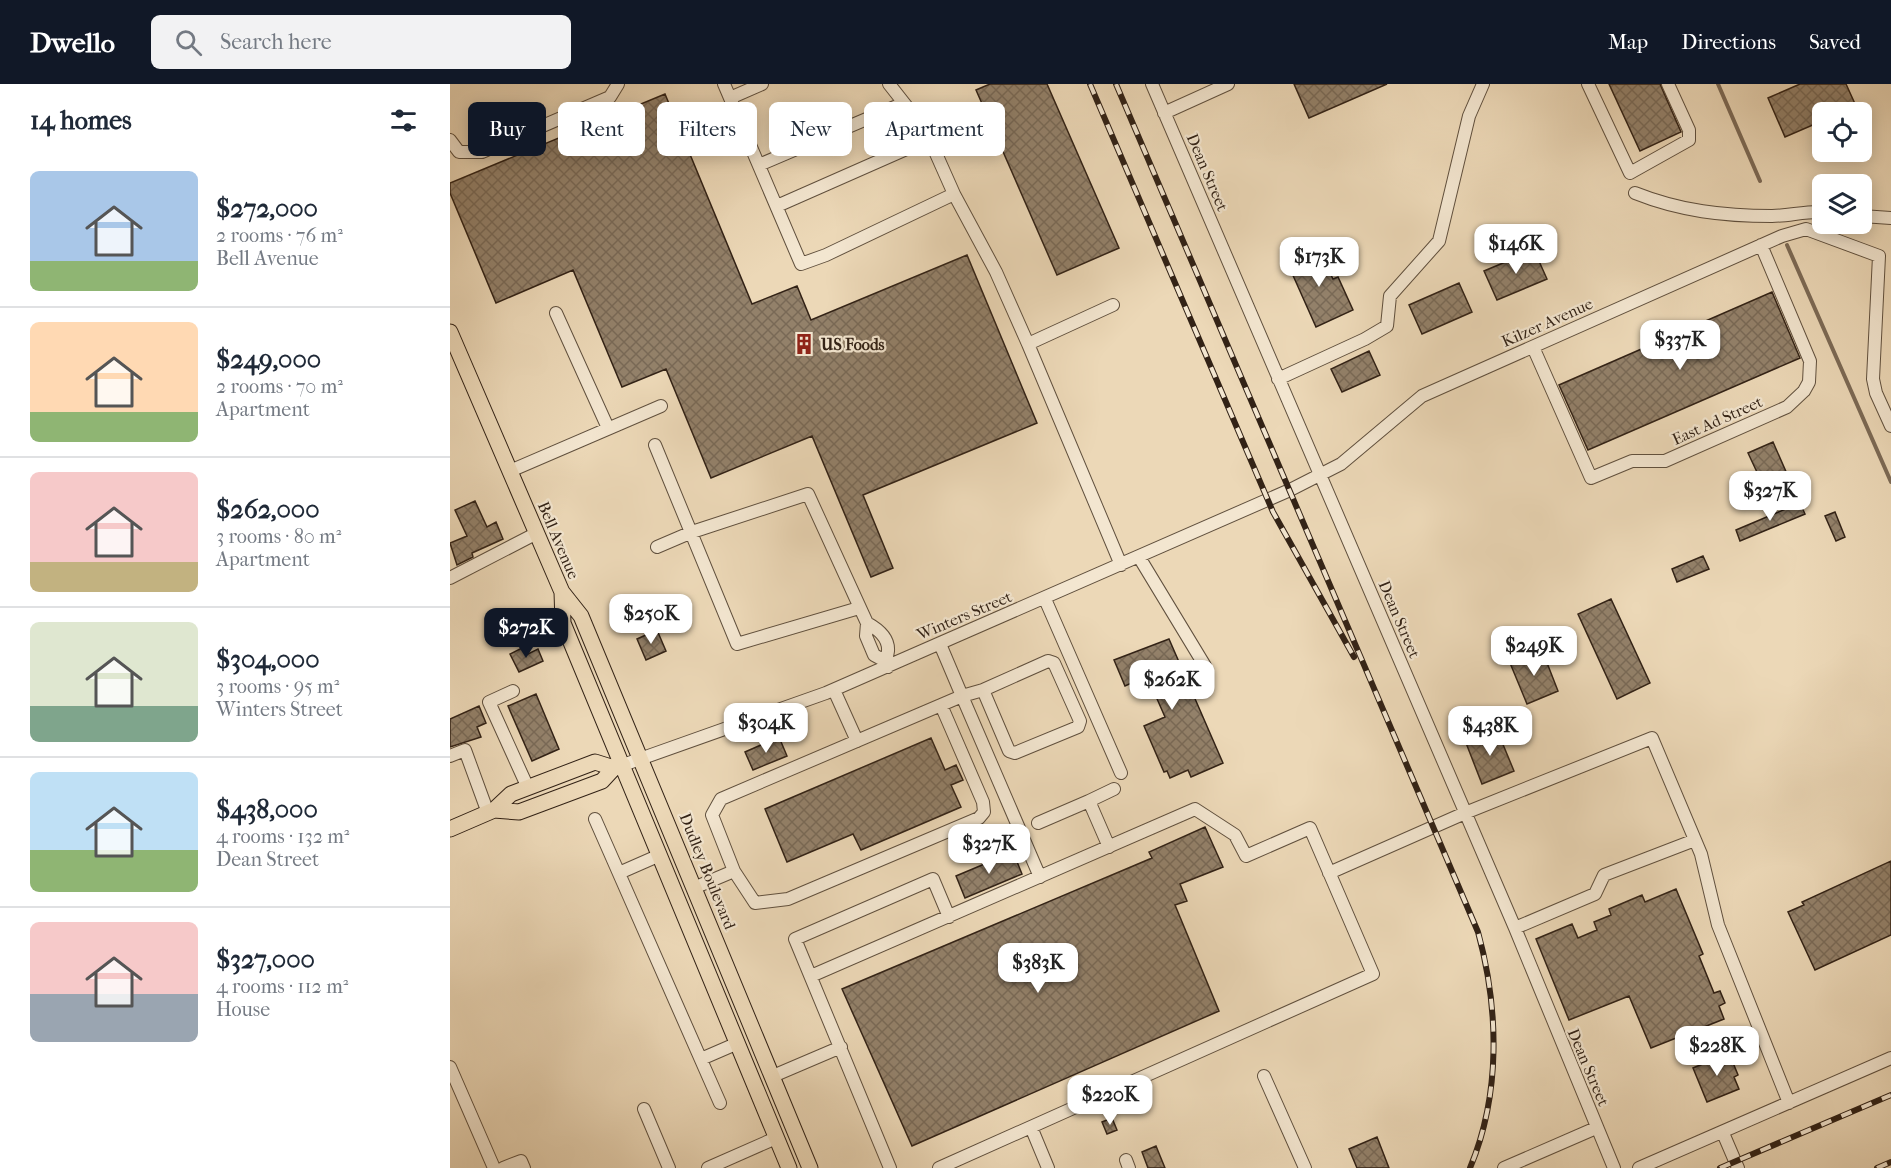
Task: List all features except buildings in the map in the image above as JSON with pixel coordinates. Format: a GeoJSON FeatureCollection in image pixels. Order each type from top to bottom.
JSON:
{"type":"FeatureCollection","features":[{"type":"Feature","properties":{"kind":"main road","name":"Bell Avenue"},"geometry":{"type":"LineString","coordinates":[[450,332],[562,592],[563,623],[619,767]]}},
{"type":"Feature","properties":{"kind":"main road","name":"Dudley Boulevard"},"geometry":{"type":"LineString","coordinates":[[562,592],[581,616],[696,887],[810,1168]]}},
{"type":"Feature","properties":{"kind":"main road","name":"Winters Street"},"geometry":{"type":"LineString","coordinates":[[450,828],[491,811],[511,794],[596,762],[619,767]]}},
{"type":"Feature","properties":{"kind":"main road","name":"Winters Street"},"geometry":{"type":"LineString","coordinates":[[491,811],[519,812],[602,781],[619,767]]}},
{"type":"Feature","properties":{"kind":"main road"},"geometry":{"type":"LineString","coordinates":[[619,767],[660,855],[789,1168]]}},
{"type":"Feature","properties":{"kind":"street"},"geometry":{"type":"LineString","coordinates":[[450,140],[459,152],[482,152],[610,97],[618,84]]}},
{"type":"Feature","properties":{"kind":"street"},"geometry":{"type":"LineString","coordinates":[[724,84],[801,264],[826,255],[954,194]]}},
{"type":"Feature","properties":{"kind":"street"},"geometry":{"type":"LineString","coordinates":[[730,98],[762,84]]}},
{"type":"Feature","properties":{"kind":"street"},"geometry":{"type":"LineString","coordinates":[[889,84],[903,102]]}},
{"type":"Feature","properties":{"kind":"street","name":"Dean Street"},"geometry":{"type":"LineString","coordinates":[[1152,84],[1515,928],[1614,1168]]}},
{"type":"Feature","properties":{"kind":"street"},"geometry":{"type":"LineString","coordinates":[[1164,113],[1228,84]]}},
{"type":"Feature","properties":{"kind":"street"},"geometry":{"type":"LineString","coordinates":[[1278,379],[1381,332],[1387,326],[1390,296],[1439,241],[1469,116],[1483,84]]}},
{"type":"Feature","properties":{"kind":"street"},"geometry":{"type":"LineString","coordinates":[[1588,84],[1629,173],[1689,140],[1689,130],[1668,84]]}},
{"type":"Feature","properties":{"kind":"street"},"geometry":{"type":"LineString","coordinates":[[759,165],[864,120]]}},
{"type":"Feature","properties":{"kind":"street"},"geometry":{"type":"LineString","coordinates":[[777,206],[890,156]]}},
{"type":"Feature","properties":{"kind":"street"},"geometry":{"type":"LineString","coordinates":[[937,156],[954,194],[996,272],[1121,565]]}},
{"type":"Feature","properties":{"kind":"street"},"geometry":{"type":"LineString","coordinates":[[1635,193],[1678,208],[1700,212],[1773,216],[1812,213]]}},
{"type":"Feature","properties":{"kind":"street"},"geometry":{"type":"LineString","coordinates":[[1872,217],[1891,218]]}},
{"type":"Feature","properties":{"kind":"street","name":"Kilzer Avenue"},"geometry":{"type":"LineString","coordinates":[[1320,475],[1341,464],[1422,396],[1761,245],[1806,229],[1880,256],[1873,379],[1876,393],[1891,426]]}},
{"type":"Feature","properties":{"kind":"street","name":"East Ad Street"},"geometry":{"type":"LineString","coordinates":[[1533,347],[1591,478],[1632,461],[1665,461],[1777,412],[1796,401],[1804,391],[1809,381],[1810,361],[1761,245]]}},
{"type":"Feature","properties":{"kind":"street"},"geometry":{"type":"LineString","coordinates":[[1028,344],[1113,306]]}},
{"type":"Feature","properties":{"kind":"street"},"geometry":{"type":"LineString","coordinates":[[556,313],[608,428]]}},
{"type":"Feature","properties":{"kind":"street"},"geometry":{"type":"LineString","coordinates":[[510,471],[661,406]]}},
{"type":"Feature","properties":{"kind":"street"},"geometry":{"type":"LineString","coordinates":[[655,445],[737,644],[860,608]]}},
{"type":"Feature","properties":{"kind":"street","name":"Winters Street"},"geometry":{"type":"LineString","coordinates":[[619,767],[834,690],[887,664],[1045,599],[1320,475]]}},
{"type":"Feature","properties":{"kind":"street"},"geometry":{"type":"LineString","coordinates":[[657,547],[692,532],[808,494],[867,623],[866,636],[874,655],[887,664]]}},
{"type":"Feature","properties":{"kind":"street"},"geometry":{"type":"LineString","coordinates":[[450,578],[537,533]]}},
{"type":"Feature","properties":{"kind":"street"},"geometry":{"type":"LineString","coordinates":[[1139,557],[1205,666]]}},
{"type":"Feature","properties":{"kind":"street"},"geometry":{"type":"LineString","coordinates":[[1045,599],[1121,773]]}},
{"type":"Feature","properties":{"kind":"street"},"geometry":{"type":"LineString","coordinates":[[940,644],[1040,877]]}},
{"type":"Feature","properties":{"kind":"street"},"geometry":{"type":"LineString","coordinates":[[941,705],[983,802],[984,812],[979,818],[788,899],[755,903],[734,871],[712,815],[720,799],[962,696],[983,690],[1048,661],[1054,663],[1080,721],[1078,727],[1015,753],[1009,751],[983,690]]}},
{"type":"Feature","properties":{"kind":"street"},"geometry":{"type":"LineString","coordinates":[[834,690],[857,741]]}},
{"type":"Feature","properties":{"kind":"street"},"geometry":{"type":"LineString","coordinates":[[513,691],[489,702],[528,788]]}},
{"type":"Feature","properties":{"kind":"street"},"geometry":{"type":"LineString","coordinates":[[1329,873],[1465,813],[1652,738],[1695,840],[1708,880],[1718,925],[1789,1103]]}},
{"type":"Feature","properties":{"kind":"street"},"geometry":{"type":"LineString","coordinates":[[450,756],[465,750],[491,811]]}},
{"type":"Feature","properties":{"kind":"street"},"geometry":{"type":"LineString","coordinates":[[1038,823],[1114,789]]}},
{"type":"Feature","properties":{"kind":"street"},"geometry":{"type":"LineString","coordinates":[[1089,801],[1109,847]]}},
{"type":"Feature","properties":{"kind":"street"},"geometry":{"type":"LineString","coordinates":[[811,976],[1195,809],[1234,835],[1245,856],[1310,828],[1373,974],[939,1168]]}},
{"type":"Feature","properties":{"kind":"street"},"geometry":{"type":"LineString","coordinates":[[595,819],[720,1103]]}},
{"type":"Feature","properties":{"kind":"street"},"geometry":{"type":"LineString","coordinates":[[1515,928],[1595,894],[1604,875],[1695,840]]}},
{"type":"Feature","properties":{"kind":"street"},"geometry":{"type":"LineString","coordinates":[[619,873],[660,855]]}},
{"type":"Feature","properties":{"kind":"street"},"geometry":{"type":"LineString","coordinates":[[696,887],[734,871]]}},
{"type":"Feature","properties":{"kind":"street"},"geometry":{"type":"LineString","coordinates":[[890,1168],[795,939],[933,879],[949,917]]}},
{"type":"Feature","properties":{"kind":"street"},"geometry":{"type":"LineString","coordinates":[[701,1059],[738,1043]]}},
{"type":"Feature","properties":{"kind":"street"},"geometry":{"type":"LineString","coordinates":[[773,1076],[841,1047]]}},
{"type":"Feature","properties":{"kind":"street"},"geometry":{"type":"LineString","coordinates":[[1639,1168],[1891,1058]]}},
{"type":"Feature","properties":{"kind":"street"},"geometry":{"type":"LineString","coordinates":[[450,1067],[494,1168]]}},
{"type":"Feature","properties":{"kind":"street"},"geometry":{"type":"LineString","coordinates":[[1264,1076],[1305,1168]]}},
{"type":"Feature","properties":{"kind":"street"},"geometry":{"type":"LineString","coordinates":[[644,1109],[669,1168]]}},
{"type":"Feature","properties":{"kind":"street"},"geometry":{"type":"LineString","coordinates":[[1031,1127],[1048,1168]]}},
{"type":"Feature","properties":{"kind":"street"},"geometry":{"type":"LineString","coordinates":[[1504,1168],[1596,1128]]}},
{"type":"Feature","properties":{"kind":"street"},"geometry":{"type":"LineString","coordinates":[[1723,1133],[1738,1168]]}},
{"type":"Feature","properties":{"kind":"street"},"geometry":{"type":"LineString","coordinates":[[708,1168],[776,1138]]}},
{"type":"Feature","properties":{"kind":"street"},"geometry":{"type":"LineString","coordinates":[[503,1168],[521,1161],[524,1168]]}},
{"type":"Feature","properties":{"kind":"waterway"},"geometry":{"type":"LineString","coordinates":[[1718,84],[1760,181]]}},
{"type":"Feature","properties":{"kind":"waterway"},"geometry":{"type":"LineString","coordinates":[[1787,245],[1891,482]]}},
{"type":"Feature","properties":{"kind":"railway"},"geometry":{"type":"LineString","coordinates":[[1090,84],[1273,512],[1354,657]]}},
{"type":"Feature","properties":{"kind":"railway"},"geometry":{"type":"LineString","coordinates":[[1116,84],[1478,932],[1490,991],[1494,1051],[1487,1111],[1470,1168]]}},
{"type":"Feature","properties":{"kind":"railway"},"geometry":{"type":"LineString","coordinates":[[1720,1168],[1891,1095]]}},
{"type":"Feature","properties":{"kind":"railway"},"geometry":{"type":"LineString","coordinates":[[1877,1168],[1891,1162]]}},
{"type":"Feature","properties":{"kind":"place","name":"US Foods"},"geometry":{"type":"Point","coordinates":[804,344]}}]}
